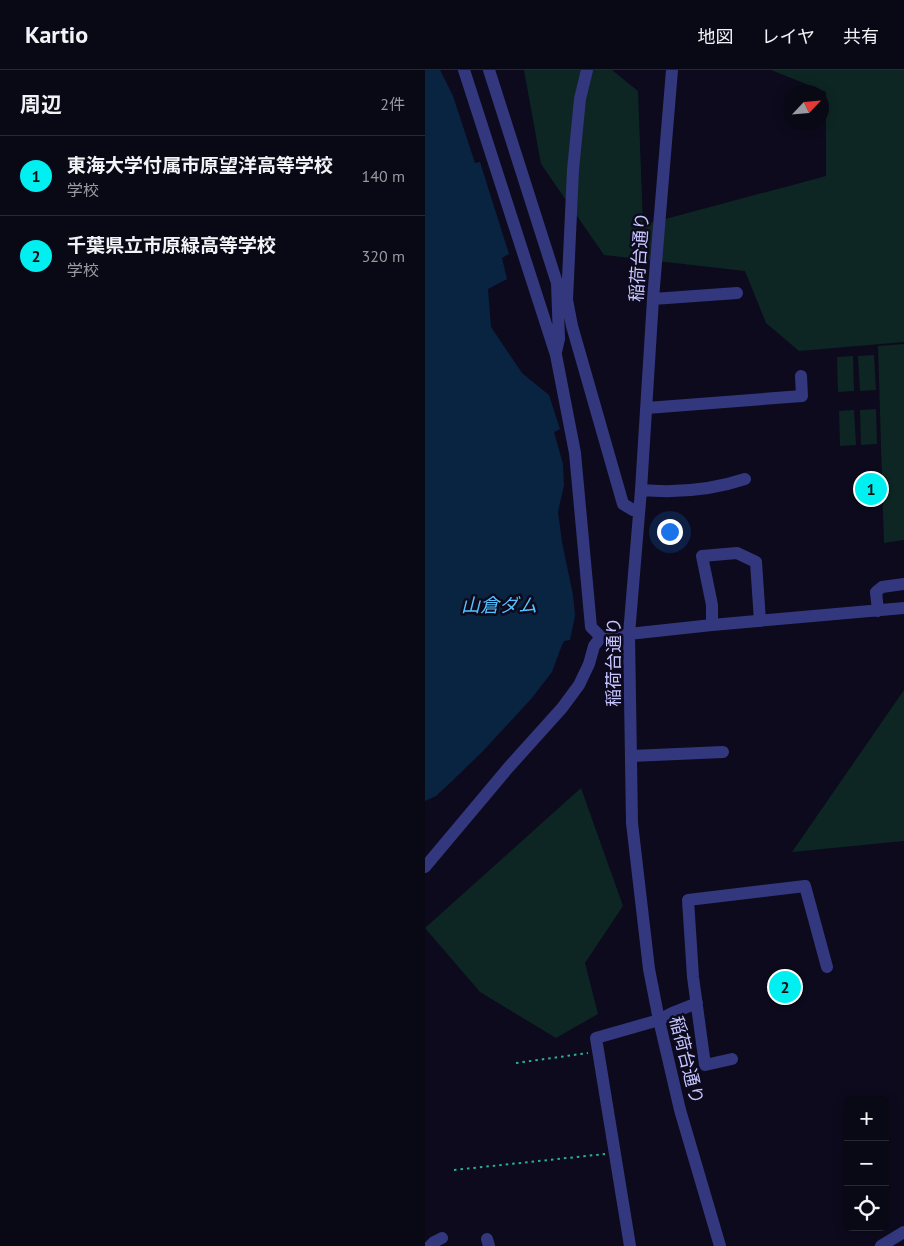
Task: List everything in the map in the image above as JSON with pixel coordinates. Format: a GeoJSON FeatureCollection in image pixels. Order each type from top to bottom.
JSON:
{"type":"FeatureCollection","features":[{"type":"Feature","properties":{"kind":"street"},"geometry":{"type":"LineString","coordinates":[[464,70],[555,355],[575,453],[591,626],[601,638]]}},
{"type":"Feature","properties":{"kind":"street"},"geometry":{"type":"LineString","coordinates":[[489,70],[557,283],[559,339],[555,355]]}},
{"type":"Feature","properties":{"kind":"street"},"geometry":{"type":"LineString","coordinates":[[587,70],[580,100],[573,170],[567,300],[572,326],[623,504],[639,511]]}},
{"type":"Feature","properties":{"kind":"street","name":"稲荷台通り"},"geometry":{"type":"LineString","coordinates":[[672,70],[653,299],[647,408],[629,634],[633,833],[649,969],[659,1020],[680,1110],[720,1246]]}},
{"type":"Feature","properties":{"kind":"street"},"geometry":{"type":"LineString","coordinates":[[653,299],[737,293]]}},
{"type":"Feature","properties":{"kind":"street"},"geometry":{"type":"LineString","coordinates":[[647,408],[802,396],[801,376]]}},
{"type":"Feature","properties":{"kind":"street"},"geometry":{"type":"LineString","coordinates":[[641,490],[663,492],[690,491],[745,479]]}},
{"type":"Feature","properties":{"kind":"street"},"geometry":{"type":"LineString","coordinates":[[712,625],[712,605],[702,556],[737,553],[756,562],[760,620]]}},
{"type":"Feature","properties":{"kind":"street"},"geometry":{"type":"LineString","coordinates":[[878,611],[876,592],[881,587],[904,584]]}},
{"type":"Feature","properties":{"kind":"street"},"geometry":{"type":"LineString","coordinates":[[425,867],[508,768],[562,708],[579,685],[589,664],[593,646],[601,638],[760,620],[904,608]]}},
{"type":"Feature","properties":{"kind":"street"},"geometry":{"type":"LineString","coordinates":[[631,756],[723,752]]}},
{"type":"Feature","properties":{"kind":"street"},"geometry":{"type":"LineString","coordinates":[[732,1059],[705,1065],[693,977],[688,900],[805,886],[827,967]]}},
{"type":"Feature","properties":{"kind":"street"},"geometry":{"type":"LineString","coordinates":[[630,1246],[596,1038],[659,1020],[697,1003]]}},
{"type":"Feature","properties":{"kind":"street"},"geometry":{"type":"LineString","coordinates":[[881,1246],[904,1232]]}},
{"type":"Feature","properties":{"kind":"street"},"geometry":{"type":"LineString","coordinates":[[431,1246],[442,1238]]}},
{"type":"Feature","properties":{"kind":"path"},"geometry":{"type":"LineString","coordinates":[[516,1063],[598,1052]]}},
{"type":"Feature","properties":{"kind":"path"},"geometry":{"type":"LineString","coordinates":[[454,1170],[615,1152]]}},
{"type":"Feature","properties":{"kind":"green space"},"geometry":{"type":"Polygon","coordinates":[[[524,70],[612,70],[638,91],[643,225],[826,176],[826,130],[829,130],[829,85],[808,85],[771,70],[904,70],[904,342],[799,351],[766,323],[745,271],[604,255],[541,164],[524,70]]]}},
{"type":"Feature","properties":{"kind":"green space"},"geometry":{"type":"Polygon","coordinates":[[[904,344],[904,540],[884,543],[878,346],[904,344]]]}},
{"type":"Feature","properties":{"kind":"green space"},"geometry":{"type":"Polygon","coordinates":[[[874,355],[876,390],[860,391],[858,356],[874,355]]]}},
{"type":"Feature","properties":{"kind":"green space"},"geometry":{"type":"Polygon","coordinates":[[[853,356],[854,391],[838,392],[837,357],[853,356]]]}},
{"type":"Feature","properties":{"kind":"green space"},"geometry":{"type":"Polygon","coordinates":[[[876,409],[877,444],[861,445],[860,410],[876,409]]]}},
{"type":"Feature","properties":{"kind":"green space"},"geometry":{"type":"Polygon","coordinates":[[[854,410],[856,445],[840,446],[839,411],[854,410]]]}},
{"type":"Feature","properties":{"kind":"green space"},"geometry":{"type":"Polygon","coordinates":[[[904,690],[904,841],[792,852],[904,690]]]}},
{"type":"Feature","properties":{"kind":"green space"},"geometry":{"type":"Polygon","coordinates":[[[581,788],[623,906],[585,963],[598,1014],[556,1038],[480,992],[425,928],[581,788]]]}},
{"type":"Feature","properties":{"kind":"water","name":"山倉ダム"},"geometry":{"type":"Polygon","coordinates":[[[425,70],[440,70],[453,96],[475,163],[480,162],[509,254],[502,258],[507,279],[488,289],[491,327],[522,373],[549,395],[560,429],[554,432],[563,464],[564,485],[558,512],[575,616],[570,640],[564,641],[552,672],[531,699],[482,752],[450,783],[436,796],[425,801],[425,70]]]}},
{"type":"Feature","properties":{"kind":"place","name":"東海大学付属市原望洋高等学校"},"geometry":{"type":"Point","coordinates":[871,489]}},
{"type":"Feature","properties":{"kind":"place","name":"千葉県立市原緑高等学校"},"geometry":{"type":"Point","coordinates":[785,987]}}]}
